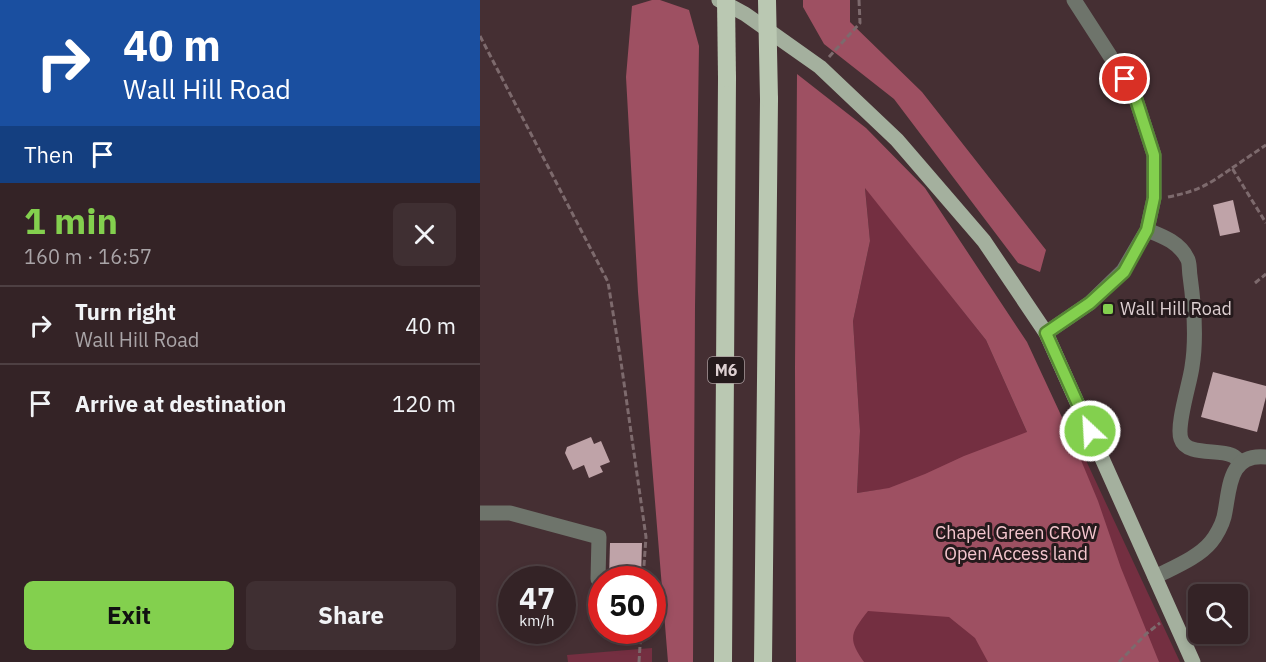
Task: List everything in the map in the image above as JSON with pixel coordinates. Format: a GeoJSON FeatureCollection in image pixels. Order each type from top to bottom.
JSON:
{"type":"FeatureCollection","features":[{"type":"Feature","properties":{"kind":"highway","name":"M6"},"geometry":{"type":"LineString","coordinates":[[723,662],[726,0]]}},
{"type":"Feature","properties":{"kind":"highway","name":"M6"},"geometry":{"type":"LineString","coordinates":[[763,662],[769,99],[767,0]]}},
{"type":"Feature","properties":{"kind":"main road"},"geometry":{"type":"LineString","coordinates":[[719,0],[745,14],[820,67],[897,140],[984,241],[1046,333],[1193,662]]}},
{"type":"Feature","properties":{"kind":"street"},"geometry":{"type":"LineString","coordinates":[[1046,333],[1090,303],[1124,272],[1147,230],[1154,198],[1154,155],[1134,93],[1074,0]]}},
{"type":"Feature","properties":{"kind":"street"},"geometry":{"type":"LineString","coordinates":[[1147,230],[1167,238],[1177,245],[1188,258],[1195,323],[1192,367],[1186,391],[1180,438],[1184,444],[1192,448],[1227,453],[1234,456],[1241,464]]}},
{"type":"Feature","properties":{"kind":"street"},"geometry":{"type":"LineString","coordinates":[[1155,577],[1193,557],[1211,543],[1223,521],[1228,489],[1236,467],[1245,460],[1266,457]]}},
{"type":"Feature","properties":{"kind":"street"},"geometry":{"type":"LineString","coordinates":[[480,513],[510,513],[599,537],[598,566]]}},
{"type":"Feature","properties":{"kind":"path"},"geometry":{"type":"LineString","coordinates":[[820,67],[860,23],[859,0]]}},
{"type":"Feature","properties":{"kind":"path"},"geometry":{"type":"LineString","coordinates":[[480,36],[608,282],[646,537],[644,566]]}},
{"type":"Feature","properties":{"kind":"path"},"geometry":{"type":"LineString","coordinates":[[1154,198],[1191,192],[1213,182],[1266,145]]}},
{"type":"Feature","properties":{"kind":"path"},"geometry":{"type":"LineString","coordinates":[[1232,168],[1266,224]]}},
{"type":"Feature","properties":{"kind":"path"},"geometry":{"type":"LineString","coordinates":[[1255,283],[1266,274]]}},
{"type":"Feature","properties":{"kind":"path"},"geometry":{"type":"LineString","coordinates":[[1119,662],[1146,634],[1170,614]]}},
{"type":"Feature","properties":{"kind":"path"},"geometry":{"type":"LineString","coordinates":[[639,662],[640,644]]}},
{"type":"Feature","properties":{"kind":"green space"},"geometry":{"type":"Polygon","coordinates":[[[660,0],[689,10],[699,46],[693,662],[668,662],[666,566],[660,566],[638,292],[626,77],[632,6],[660,0]]]}},
{"type":"Feature","properties":{"kind":"green space"},"geometry":{"type":"Polygon","coordinates":[[[803,0],[850,0],[850,22],[922,92],[1046,250],[1040,272],[1018,263],[894,99],[824,44],[803,7],[803,0]]]}},
{"type":"Feature","properties":{"kind":"green space","name":"Chapel Green CRoW Open Access land"},"geometry":{"type":"Polygon","coordinates":[[[797,74],[866,128],[925,188],[1027,342],[1098,501],[1121,568],[1159,662],[988,662],[975,638],[949,617],[868,611],[853,636],[855,647],[864,662],[796,662],[797,74]],[[865,188],[870,241],[853,321],[860,431],[857,493],[889,488],[1027,432],[986,340],[865,188]]]}},
{"type":"Feature","properties":{"kind":"green space","name":"Chapel Green CRoW Open Access land"},"geometry":{"type":"Polygon","coordinates":[[[865,187],[986,340],[1027,432],[1069,424],[1180,662],[850,662],[852,635],[884,489],[857,493],[860,431],[853,321],[870,241],[865,187]]]}},
{"type":"Feature","properties":{"kind":"green space"},"geometry":{"type":"Polygon","coordinates":[[[652,648],[652,662],[568,662],[567,655],[652,648]]]}},
{"type":"Feature","properties":{"kind":"building"},"geometry":{"type":"Polygon","coordinates":[[[1233,200],[1240,232],[1220,236],[1213,205],[1233,200]]]}},
{"type":"Feature","properties":{"kind":"building"},"geometry":{"type":"Polygon","coordinates":[[[1213,372],[1266,386],[1266,397],[1257,432],[1201,417],[1213,372]]]}},
{"type":"Feature","properties":{"kind":"building"},"geometry":{"type":"Polygon","coordinates":[[[591,437],[594,444],[601,441],[610,462],[600,466],[603,472],[589,478],[584,465],[573,470],[565,453],[567,447],[591,437]]]}},
{"type":"Feature","properties":{"kind":"building"},"geometry":{"type":"Polygon","coordinates":[[[610,543],[642,543],[641,566],[609,566],[610,543]]]}},
{"type":"Feature","properties":{"kind":"place","name":"Wall Hill Road"},"geometry":{"type":"Point","coordinates":[1108,309]}},
{"type":"Feature","properties":{"kind":"route"},"geometry":{"type":"LineString","coordinates":[[1090,431],[1046,333],[1090,303],[1124,272],[1147,230],[1154,198],[1154,155],[1134,93],[1125,79]]}}]}
